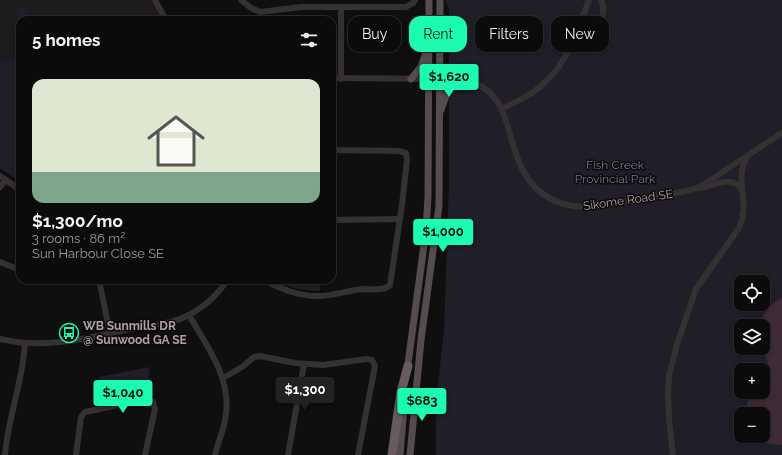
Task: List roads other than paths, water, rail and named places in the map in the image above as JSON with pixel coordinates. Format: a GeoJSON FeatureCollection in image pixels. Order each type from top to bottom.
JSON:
{"type":"FeatureCollection","features":[{"type":"Feature","properties":{"kind":"highway"},"geometry":{"type":"LineString","coordinates":[[392,455],[400,397],[408,366]]}},
{"type":"Feature","properties":{"kind":"main road"},"geometry":{"type":"LineString","coordinates":[[429,0],[429,16]]}},
{"type":"Feature","properties":{"kind":"main road"},"geometry":{"type":"LineString","coordinates":[[410,455],[421,340],[438,218],[440,0]]}},
{"type":"Feature","properties":{"kind":"main road"},"geometry":{"type":"LineString","coordinates":[[411,79],[418,71],[424,60],[426,52]]}},
{"type":"Feature","properties":{"kind":"main road"},"geometry":{"type":"LineString","coordinates":[[400,455],[408,366],[427,212],[429,52]]}},
{"type":"Feature","properties":{"kind":"main road"},"geometry":{"type":"LineString","coordinates":[[439,118],[448,89],[459,79]]}},
{"type":"Feature","properties":{"kind":"street"},"geometry":{"type":"LineString","coordinates":[[155,0],[164,16]]}},
{"type":"Feature","properties":{"kind":"street"},"geometry":{"type":"LineString","coordinates":[[241,0],[251,8],[260,12],[301,7],[406,7],[415,0]]}},
{"type":"Feature","properties":{"kind":"street"},"geometry":{"type":"LineString","coordinates":[[583,16],[589,0]]}},
{"type":"Feature","properties":{"kind":"street"},"geometry":{"type":"LineString","coordinates":[[601,0],[604,10],[602,16]]}},
{"type":"Feature","properties":{"kind":"street"},"geometry":{"type":"LineString","coordinates":[[341,7],[341,79]]}},
{"type":"Feature","properties":{"kind":"street"},"geometry":{"type":"LineString","coordinates":[[501,108],[526,97],[547,82],[561,65],[568,52]]}},
{"type":"Feature","properties":{"kind":"street","name":"Sikome Road SE"},"geometry":{"type":"LineString","coordinates":[[336,78],[459,79],[473,82],[485,88],[495,98],[501,108],[518,159],[526,176],[541,192],[557,201],[573,206],[591,207],[695,188],[709,187],[730,181],[738,185],[743,193]]}},
{"type":"Feature","properties":{"kind":"street","name":"Sikome Road SE"},"geometry":{"type":"LineString","coordinates":[[695,188],[748,156],[782,133]]}},
{"type":"Feature","properties":{"kind":"street"},"geometry":{"type":"LineString","coordinates":[[272,284],[298,294],[313,296],[331,295],[362,289],[386,288],[389,287],[391,283],[407,160],[406,153],[400,151],[336,150]]}},
{"type":"Feature","properties":{"kind":"street"},"geometry":{"type":"LineString","coordinates":[[673,455],[668,409],[668,394],[669,376],[676,344],[696,289],[739,228],[744,214],[742,173],[748,156]]}},
{"type":"Feature","properties":{"kind":"street"},"geometry":{"type":"LineString","coordinates":[[0,188],[3,178],[16,187]]}},
{"type":"Feature","properties":{"kind":"street"},"geometry":{"type":"LineString","coordinates":[[336,220],[400,219]]}},
{"type":"Feature","properties":{"kind":"street"},"geometry":{"type":"LineString","coordinates":[[0,262],[16,268]]}},
{"type":"Feature","properties":{"kind":"street"},"geometry":{"type":"LineString","coordinates":[[100,284],[110,333]]}},
{"type":"Feature","properties":{"kind":"street"},"geometry":{"type":"LineString","coordinates":[[0,339],[25,343],[58,343],[171,322],[189,315],[203,307],[213,298],[224,284]]}},
{"type":"Feature","properties":{"kind":"street"},"geometry":{"type":"LineString","coordinates":[[189,315],[220,370],[227,398],[226,415],[215,455]]}},
{"type":"Feature","properties":{"kind":"street"},"geometry":{"type":"LineString","coordinates":[[5,455],[11,416],[23,366],[25,343]]}},
{"type":"Feature","properties":{"kind":"street"},"geometry":{"type":"LineString","coordinates":[[223,378],[242,367],[254,357],[260,356],[304,364],[323,365],[368,359],[374,362],[375,366],[358,455]]}},
{"type":"Feature","properties":{"kind":"street"},"geometry":{"type":"LineString","coordinates":[[288,455],[304,364]]}},
{"type":"Feature","properties":{"kind":"street"},"geometry":{"type":"LineString","coordinates":[[76,455],[81,417],[85,412],[147,400],[153,402],[155,409],[145,455]]}},
{"type":"Feature","properties":{"kind":"place","name":"WB Sunmills DR @ Sunwood GA SE"},"geometry":{"type":"Point","coordinates":[69,333]}},
{"type":"Feature","properties":{"kind":"park label","name":"Fish Creek Provincial Park"},"geometry":{"type":"Point","coordinates":[615,172]}}]}
